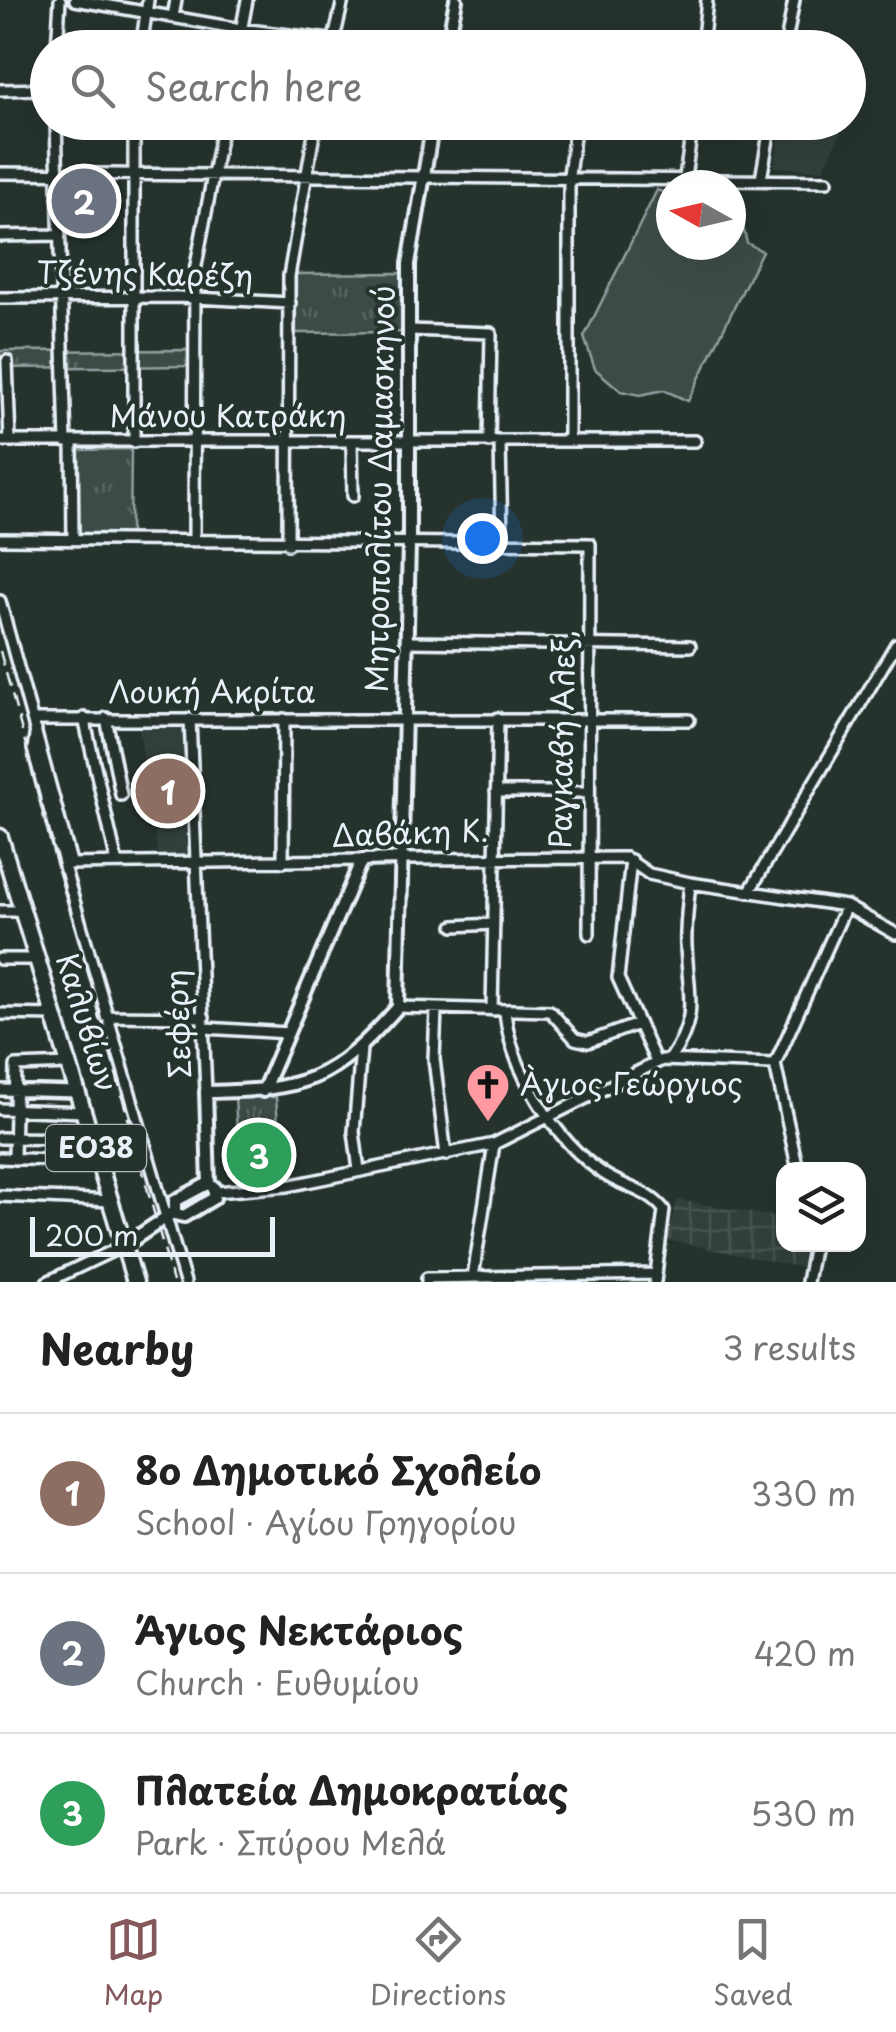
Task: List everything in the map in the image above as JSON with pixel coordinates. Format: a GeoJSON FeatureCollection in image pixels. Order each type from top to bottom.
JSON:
{"type":"FeatureCollection","features":[{"type":"Feature","properties":{"kind":"main road","name":"Καλυβίων"},"geometry":{"type":"LineString","coordinates":[[0,838],[113,1201],[134,1282]]}},
{"type":"Feature","properties":{"kind":"street"},"geometry":{"type":"LineString","coordinates":[[58,30],[60,0]]}},
{"type":"Feature","properties":{"kind":"street"},"geometry":{"type":"LineString","coordinates":[[75,0],[248,30]]}},
{"type":"Feature","properties":{"kind":"street"},"geometry":{"type":"LineString","coordinates":[[144,30],[148,0]]}},
{"type":"Feature","properties":{"kind":"street"},"geometry":{"type":"LineString","coordinates":[[173,17],[176,0]]}},
{"type":"Feature","properties":{"kind":"street"},"geometry":{"type":"LineString","coordinates":[[242,29],[247,0]]}},
{"type":"Feature","properties":{"kind":"street"},"geometry":{"type":"LineString","coordinates":[[336,30],[342,0]]}},
{"type":"Feature","properties":{"kind":"street"},"geometry":{"type":"LineString","coordinates":[[450,30],[456,0]]}},
{"type":"Feature","properties":{"kind":"street"},"geometry":{"type":"LineString","coordinates":[[704,30],[707,0]]}},
{"type":"Feature","properties":{"kind":"street"},"geometry":{"type":"LineString","coordinates":[[788,30],[794,0]]}},
{"type":"Feature","properties":{"kind":"street"},"geometry":{"type":"LineString","coordinates":[[0,90],[30,89]]}},
{"type":"Feature","properties":{"kind":"street"},"geometry":{"type":"LineString","coordinates":[[56,140],[73,539]]}},
{"type":"Feature","properties":{"kind":"street"},"geometry":{"type":"LineString","coordinates":[[134,140],[134,442]]}},
{"type":"Feature","properties":{"kind":"street"},"geometry":{"type":"LineString","coordinates":[[194,542],[196,261],[219,140]]}},
{"type":"Feature","properties":{"kind":"street"},"geometry":{"type":"LineString","coordinates":[[288,544],[290,302],[312,140]]}},
{"type":"Feature","properties":{"kind":"street","name":"Μητροπολίτου Δαμασκηνού"},"geometry":{"type":"LineString","coordinates":[[398,1007],[402,718],[408,642],[409,255],[430,140]]}},
{"type":"Feature","properties":{"kind":"street"},"geometry":{"type":"LineString","coordinates":[[569,441],[569,175],[574,140]]}},
{"type":"Feature","properties":{"kind":"street"},"geometry":{"type":"LineString","coordinates":[[686,170],[690,140]]}},
{"type":"Feature","properties":{"kind":"street"},"geometry":{"type":"LineString","coordinates":[[761,179],[768,140]]}},
{"type":"Feature","properties":{"kind":"street"},"geometry":{"type":"LineString","coordinates":[[0,173],[656,177]]}},
{"type":"Feature","properties":{"kind":"street"},"geometry":{"type":"LineString","coordinates":[[746,179],[827,181]]}},
{"type":"Feature","properties":{"kind":"street"},"geometry":{"type":"LineString","coordinates":[[0,236],[60,235]]}},
{"type":"Feature","properties":{"kind":"street","name":"Τζένης Καρέζη"},"geometry":{"type":"LineString","coordinates":[[0,298],[290,302]]}},
{"type":"Feature","properties":{"kind":"street"},"geometry":{"type":"LineString","coordinates":[[0,539],[502,543],[491,333],[410,330]]}},
{"type":"Feature","properties":{"kind":"street"},"geometry":{"type":"LineString","coordinates":[[5,442],[7,361]]}},
{"type":"Feature","properties":{"kind":"street","name":"Μάνου Κατράκη"},"geometry":{"type":"LineString","coordinates":[[5,442],[695,441]]}},
{"type":"Feature","properties":{"kind":"street"},"geometry":{"type":"LineString","coordinates":[[352,442],[353,496]]}},
{"type":"Feature","properties":{"kind":"street","name":"Ραγκαβή Αλεξ,"},"geometry":{"type":"LineString","coordinates":[[502,543],[590,544],[589,934]]}},
{"type":"Feature","properties":{"kind":"street"},"geometry":{"type":"LineString","coordinates":[[0,601],[35,725],[105,1016],[170,1215],[185,1281],[194,1282]]}},
{"type":"Feature","properties":{"kind":"street"},"geometry":{"type":"LineString","coordinates":[[408,642],[690,646]]}},
{"type":"Feature","properties":{"kind":"street"},"geometry":{"type":"LineString","coordinates":[[749,892],[896,644]]}},
{"type":"Feature","properties":{"kind":"street"},"geometry":{"type":"LineString","coordinates":[[84,718],[117,863]]}},
{"type":"Feature","properties":{"kind":"street","name":"Λουκή Ακρίτα"},"geometry":{"type":"LineString","coordinates":[[35,725],[84,718],[689,720]]}},
{"type":"Feature","properties":{"kind":"street"},"geometry":{"type":"LineString","coordinates":[[106,718],[121,795]]}},
{"type":"Feature","properties":{"kind":"street","name":"Σεφέρη"},"geometry":{"type":"LineString","coordinates":[[190,718],[212,1188]]}},
{"type":"Feature","properties":{"kind":"street"},"geometry":{"type":"LineString","coordinates":[[492,1010],[498,718]]}},
{"type":"Feature","properties":{"kind":"street"},"geometry":{"type":"LineString","coordinates":[[284,719],[284,862]]}},
{"type":"Feature","properties":{"kind":"street"},"geometry":{"type":"LineString","coordinates":[[496,792],[587,792]]}},
{"type":"Feature","properties":{"kind":"street","name":"Δαβάκη Κ."},"geometry":{"type":"LineString","coordinates":[[68,863],[587,855],[630,860],[648,874],[690,884],[846,906]]}},
{"type":"Feature","properties":{"kind":"street"},"geometry":{"type":"LineString","coordinates":[[263,1091],[363,860]]}},
{"type":"Feature","properties":{"kind":"street"},"geometry":{"type":"LineString","coordinates":[[630,860],[618,978],[656,1062]]}},
{"type":"Feature","properties":{"kind":"street"},"geometry":{"type":"LineString","coordinates":[[670,1059],[689,1027],[691,1011],[686,950],[690,884]]}},
{"type":"Feature","properties":{"kind":"street"},"geometry":{"type":"LineString","coordinates":[[796,1162],[775,1064],[846,906],[896,934]]}},
{"type":"Feature","properties":{"kind":"street"},"geometry":{"type":"LineString","coordinates":[[0,911],[23,911]]}},
{"type":"Feature","properties":{"kind":"street"},"geometry":{"type":"LineString","coordinates":[[454,926],[493,924]]}},
{"type":"Feature","properties":{"kind":"street"},"geometry":{"type":"LineString","coordinates":[[0,959],[38,959]]}},
{"type":"Feature","properties":{"kind":"street"},"geometry":{"type":"LineString","coordinates":[[206,1092],[291,1087],[361,1048],[398,1007],[550,1011],[575,1039],[588,1042],[638,1024]]}},
{"type":"Feature","properties":{"kind":"street"},"geometry":{"type":"LineString","coordinates":[[436,1010],[434,1059],[446,1155]]}},
{"type":"Feature","properties":{"kind":"street"},"geometry":{"type":"LineString","coordinates":[[427,1280],[655,1278],[664,1210],[645,1194],[604,1174],[570,1143],[514,1052],[505,1010]]}},
{"type":"Feature","properties":{"kind":"street"},"geometry":{"type":"LineString","coordinates":[[0,1014],[54,1015]]}},
{"type":"Feature","properties":{"kind":"street"},"geometry":{"type":"LineString","coordinates":[[105,1016],[205,1022],[288,1033]]}},
{"type":"Feature","properties":{"kind":"street"},"geometry":{"type":"LineString","coordinates":[[358,1170],[354,1132],[361,1048]]}},
{"type":"Feature","properties":{"kind":"street"},"geometry":{"type":"LineString","coordinates":[[170,1215],[175,1202],[212,1188],[257,1190],[494,1144],[656,1062],[670,1059],[775,1064]]}},
{"type":"Feature","properties":{"kind":"street"},"geometry":{"type":"LineString","coordinates":[[14,1159],[17,1064],[70,1064]]}},
{"type":"Feature","properties":{"kind":"street"},"geometry":{"type":"LineString","coordinates":[[0,1090],[78,1092]]}},
{"type":"Feature","properties":{"kind":"street"},"geometry":{"type":"LineString","coordinates":[[0,1109],[85,1112]]}},
{"type":"Feature","properties":{"kind":"street"},"geometry":{"type":"LineString","coordinates":[[0,1138],[94,1139]]}},
{"type":"Feature","properties":{"kind":"street"},"geometry":{"type":"LineString","coordinates":[[473,1277],[494,1144]]}},
{"type":"Feature","properties":{"kind":"street"},"geometry":{"type":"LineString","coordinates":[[0,1158],[100,1162]]}},
{"type":"Feature","properties":{"kind":"street"},"geometry":{"type":"LineString","coordinates":[[50,1282],[125,1245],[134,1234],[170,1215],[186,1215],[212,1188]]}},
{"type":"Feature","properties":{"kind":"street"},"geometry":{"type":"LineString","coordinates":[[0,1196],[113,1201]]}},
{"type":"Feature","properties":{"kind":"street"},"geometry":{"type":"LineString","coordinates":[[808,1282],[813,1252]]}},
{"type":"Feature","properties":{"kind":"shaded area"},"geometry":{"type":"Polygon","coordinates":[[[779,140],[838,140],[823,170],[774,167],[779,140]]]}},
{"type":"Feature","properties":{"kind":"shaded area"},"geometry":{"type":"Polygon","coordinates":[[[139,728],[184,728],[192,854],[158,854],[139,728]]]}},
{"type":"Feature","properties":{"kind":"shaded area"},"geometry":{"type":"Polygon","coordinates":[[[677,1200],[776,1217],[776,1252],[805,1252],[802,1268],[668,1240],[677,1200]]]}},
{"type":"Feature","properties":{"kind":"green space"},"geometry":{"type":"Polygon","coordinates":[[[656,192],[656,260],[746,260],[746,239],[762,251],[688,401],[664,390],[640,395],[621,391],[595,369],[584,337],[656,192]]]}},
{"type":"Feature","properties":{"kind":"green space"},"geometry":{"type":"Polygon","coordinates":[[[402,273],[402,332],[296,333],[296,274],[402,273]]]}},
{"type":"Feature","properties":{"kind":"green space"},"geometry":{"type":"Polygon","coordinates":[[[193,350],[193,366],[0,368],[0,351],[193,350]]]}},
{"type":"Feature","properties":{"kind":"green space"},"geometry":{"type":"Polygon","coordinates":[[[131,449],[130,536],[78,536],[77,450],[131,449]]]}},
{"type":"Feature","properties":{"kind":"green space"},"geometry":{"type":"Polygon","coordinates":[[[235,1097],[276,1097],[282,1184],[240,1187],[235,1097]]]}},
{"type":"Feature","properties":{"kind":"railway"},"geometry":{"type":"LineString","coordinates":[[0,651],[173,1282]]}},
{"type":"Feature","properties":{"kind":"place","name":"Άγιος Νεκτάριος"},"geometry":{"type":"Point","coordinates":[84,201]}},
{"type":"Feature","properties":{"kind":"place","name":"8ο Δημοτικό Σχολείο"},"geometry":{"type":"Point","coordinates":[168,791]}},
{"type":"Feature","properties":{"kind":"place","name":"Ὰγιος Γεώργιος"},"geometry":{"type":"Point","coordinates":[488,1123]}},
{"type":"Feature","properties":{"kind":"place","name":"Πλατεία Δημοκρατίας"},"geometry":{"type":"Point","coordinates":[259,1155]}}]}
